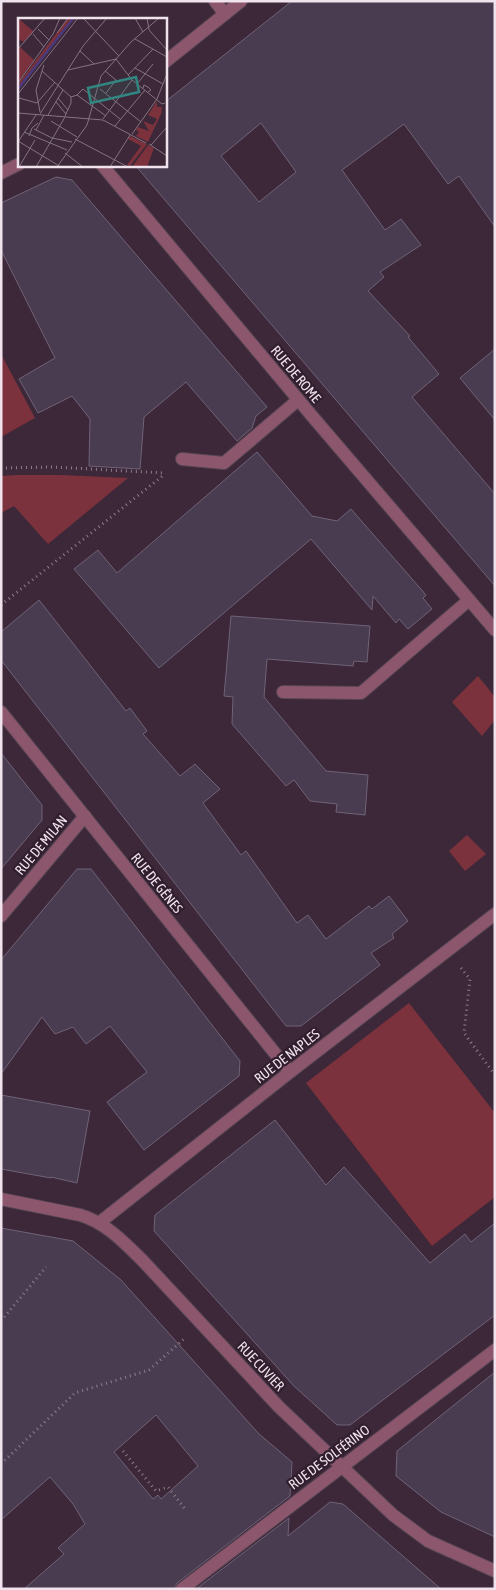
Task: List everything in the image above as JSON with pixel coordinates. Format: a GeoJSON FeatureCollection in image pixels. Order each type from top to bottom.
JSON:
{"type":"FeatureCollection","features":[{"type":"Feature","properties":{"kind":"street"},"geometry":{"type":"LineString","coordinates":[[215,1],[224,14]]}},
{"type":"Feature","properties":{"kind":"street"},"geometry":{"type":"LineString","coordinates":[[166,61],[241,1]]}},
{"type":"Feature","properties":{"kind":"street"},"geometry":{"type":"LineString","coordinates":[[1,173],[18,164]]}},
{"type":"Feature","properties":{"kind":"street","name":"RUE DE ROME"},"geometry":{"type":"LineString","coordinates":[[103,166],[298,400],[495,630]]}},
{"type":"Feature","properties":{"kind":"street"},"geometry":{"type":"LineString","coordinates":[[182,459],[224,464],[298,400]]}},
{"type":"Feature","properties":{"kind":"street"},"geometry":{"type":"LineString","coordinates":[[283,692],[361,693],[469,600]]}},
{"type":"Feature","properties":{"kind":"street","name":"RUE DE GÊNES"},"geometry":{"type":"LineString","coordinates":[[1,712],[290,1072]]}},
{"type":"Feature","properties":{"kind":"street","name":"RUE DE MILAN"},"geometry":{"type":"LineString","coordinates":[[1,916],[85,816]]}},
{"type":"Feature","properties":{"kind":"street","name":"RUE DE NAPLES"},"geometry":{"type":"LineString","coordinates":[[99,1223],[290,1072],[495,914]]}},
{"type":"Feature","properties":{"kind":"street","name":"RUE CUVIER"},"geometry":{"type":"LineString","coordinates":[[1,1199],[80,1215],[99,1223],[124,1242],[278,1406],[379,1502],[412,1530],[445,1550],[495,1571]]}},
{"type":"Feature","properties":{"kind":"street","name":"RUE DE SOLFÉRINO"},"geometry":{"type":"LineString","coordinates":[[182,1589],[495,1350]]}},
{"type":"Feature","properties":{"kind":"path"},"geometry":{"type":"LineString","coordinates":[[1,604],[182,459]]}},
{"type":"Feature","properties":{"kind":"path"},"geometry":{"type":"LineString","coordinates":[[1,468],[52,467],[165,474]]}},
{"type":"Feature","properties":{"kind":"path"},"geometry":{"type":"LineString","coordinates":[[447,951],[470,978],[464,1033],[495,1076]]}},
{"type":"Feature","properties":{"kind":"path"},"geometry":{"type":"LineString","coordinates":[[1,1321],[46,1267]]}},
{"type":"Feature","properties":{"kind":"path"},"geometry":{"type":"LineString","coordinates":[[1,1464],[75,1393],[149,1370],[201,1324]]}},
{"type":"Feature","properties":{"kind":"path"},"geometry":{"type":"LineString","coordinates":[[123,1452],[156,1492],[168,1487],[185,1508]]}},
{"type":"Feature","properties":{"kind":"shaded area"},"geometry":{"type":"Polygon","coordinates":[[[1,354],[35,418],[1,437],[1,354]]]}},
{"type":"Feature","properties":{"kind":"shaded area"},"geometry":{"type":"Polygon","coordinates":[[[1,476],[128,478],[48,544],[14,506],[1,513],[1,476]]]}},
{"type":"Feature","properties":{"kind":"shaded area"},"geometry":{"type":"Polygon","coordinates":[[[478,676],[495,697],[495,720],[482,736],[452,702],[478,676]]]}},
{"type":"Feature","properties":{"kind":"shaded area"},"geometry":{"type":"Polygon","coordinates":[[[467,835],[486,854],[465,871],[449,851],[467,835]]]}},
{"type":"Feature","properties":{"kind":"shaded area"},"geometry":{"type":"Polygon","coordinates":[[[409,1003],[495,1113],[495,1197],[432,1246],[306,1083],[409,1003]]]}},
{"type":"Feature","properties":{"kind":"building"},"geometry":{"type":"Polygon","coordinates":[[[292,1],[495,1],[495,227],[459,176],[448,184],[404,124],[342,170],[385,230],[401,219],[421,245],[380,272],[384,277],[368,291],[410,336],[408,337],[439,374],[412,397],[495,494],[495,586],[136,166],[166,166],[166,101],[292,1]],[[261,123],[221,156],[259,202],[296,172],[261,123]]]}},
{"type":"Feature","properties":{"kind":"building"},"geometry":{"type":"Polygon","coordinates":[[[56,177],[72,180],[267,407],[256,416],[252,428],[237,441],[186,382],[144,417],[140,469],[89,466],[90,419],[72,396],[38,413],[19,379],[55,358],[1,250],[1,203],[56,177]]]}},
{"type":"Feature","properties":{"kind":"building"},"geometry":{"type":"Polygon","coordinates":[[[495,349],[495,420],[460,378],[495,349]]]}},
{"type":"Feature","properties":{"kind":"building"},"geometry":{"type":"Polygon","coordinates":[[[257,452],[312,516],[337,521],[351,509],[426,595],[423,598],[432,609],[408,629],[399,619],[396,623],[373,596],[372,610],[311,539],[159,668],[74,569],[98,550],[117,573],[257,452]]]}},
{"type":"Feature","properties":{"kind":"building"},"geometry":{"type":"Polygon","coordinates":[[[39,600],[126,711],[130,708],[147,731],[143,734],[180,776],[195,764],[220,789],[203,803],[241,855],[246,851],[297,923],[308,915],[326,939],[369,906],[372,909],[389,896],[408,921],[392,934],[394,938],[371,953],[380,965],[301,1026],[286,1026],[1,660],[1,632],[39,600]]]}},
{"type":"Feature","properties":{"kind":"building"},"geometry":{"type":"Polygon","coordinates":[[[231,616],[370,626],[367,662],[354,661],[353,666],[267,659],[264,697],[326,771],[368,775],[365,815],[336,812],[337,804],[310,801],[294,780],[286,786],[232,724],[233,697],[224,696],[231,616]]]}},
{"type":"Feature","properties":{"kind":"building"},"geometry":{"type":"Polygon","coordinates":[[[1,753],[42,805],[42,820],[1,869],[1,753]]]}},
{"type":"Feature","properties":{"kind":"building"},"geometry":{"type":"Polygon","coordinates":[[[77,869],[91,869],[240,1061],[239,1076],[144,1150],[107,1102],[147,1072],[110,1026],[86,1044],[73,1027],[55,1034],[42,1017],[1,1074],[1,960],[77,869]]]}},
{"type":"Feature","properties":{"kind":"building"},"geometry":{"type":"Polygon","coordinates":[[[1,1095],[90,1111],[77,1183],[1,1169],[1,1095]]]}},
{"type":"Feature","properties":{"kind":"building"},"geometry":{"type":"Polygon","coordinates":[[[275,1120],[326,1185],[344,1167],[430,1263],[465,1234],[471,1242],[495,1223],[495,1315],[350,1425],[337,1425],[294,1386],[154,1231],[155,1215],[275,1120]]]}},
{"type":"Feature","properties":{"kind":"building"},"geometry":{"type":"Polygon","coordinates":[[[1,1228],[73,1241],[121,1280],[259,1434],[292,1462],[290,1496],[177,1583],[174,1589],[24,1589],[64,1554],[58,1548],[85,1524],[73,1504],[50,1477],[1,1520],[1,1228]],[[156,1415],[114,1452],[153,1499],[158,1495],[161,1499],[198,1466],[156,1415]]]}},
{"type":"Feature","properties":{"kind":"building"},"geometry":{"type":"Polygon","coordinates":[[[495,1372],[495,1537],[441,1512],[396,1476],[397,1451],[495,1372]]]}},
{"type":"Feature","properties":{"kind":"building"},"geometry":{"type":"Polygon","coordinates":[[[330,1502],[343,1504],[441,1589],[196,1589],[289,1518],[288,1536],[330,1502]]]}}]}
